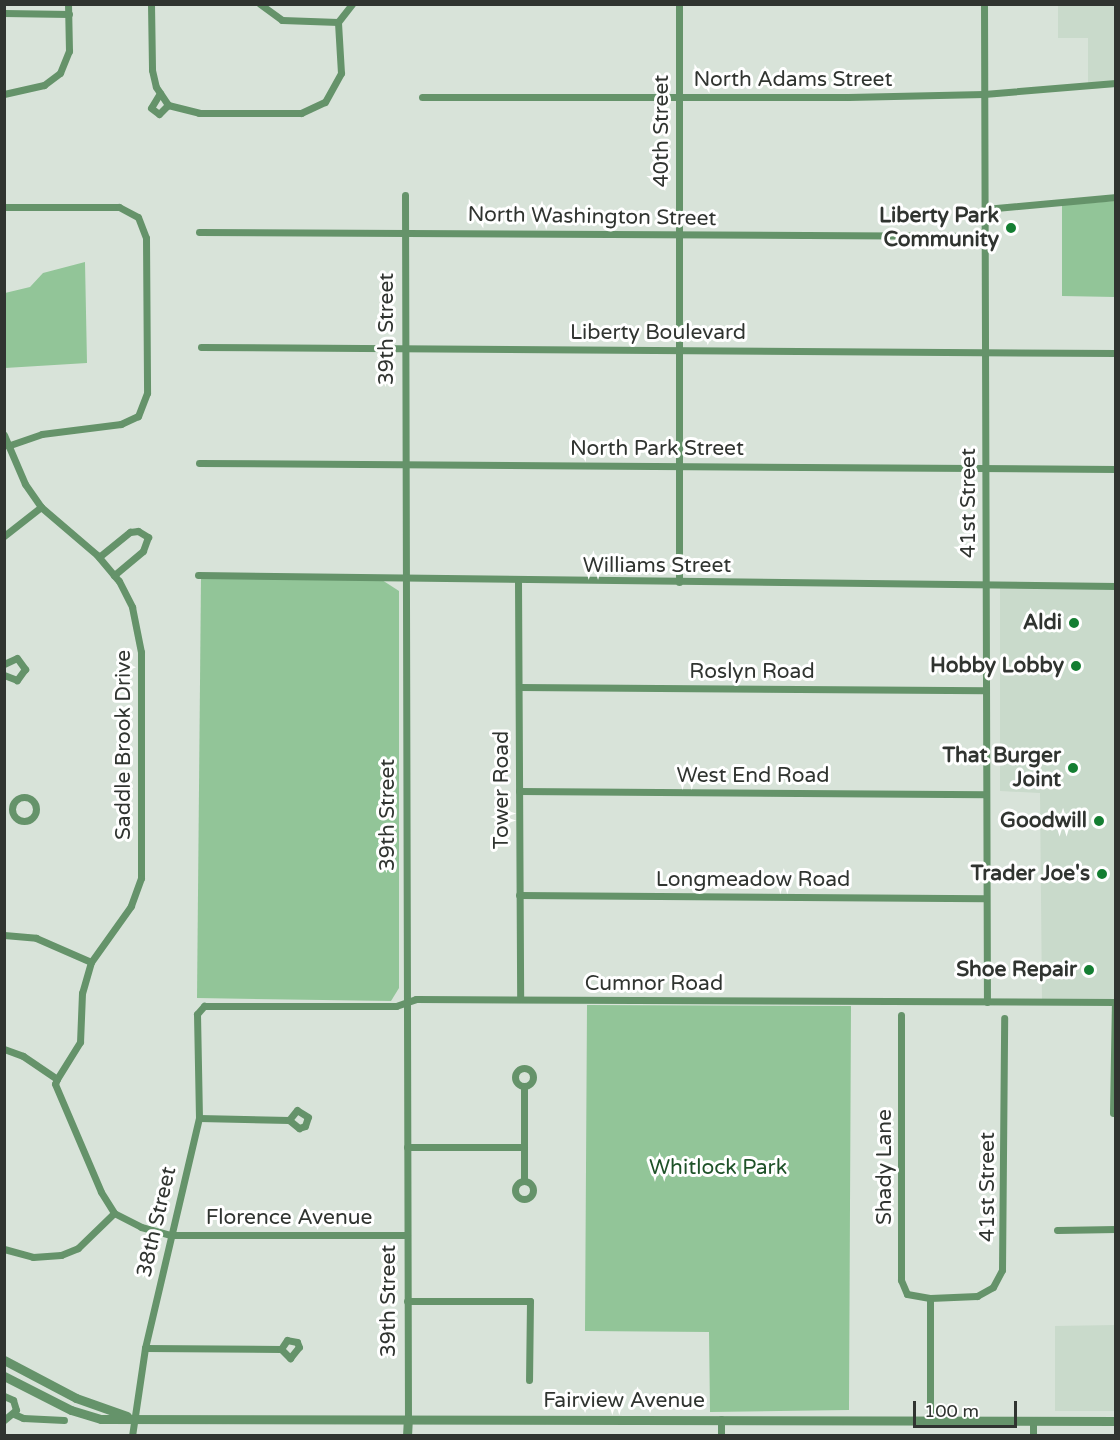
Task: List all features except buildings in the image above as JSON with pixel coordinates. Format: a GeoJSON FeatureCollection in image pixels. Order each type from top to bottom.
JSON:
{"type":"FeatureCollection","features":[{"type":"Feature","properties":{"kind":"street"},"geometry":{"type":"LineString","coordinates":[[4,94],[44,85],[66,64],[68,4]]}},
{"type":"Feature","properties":{"kind":"street"},"geometry":{"type":"LineString","coordinates":[[151,4],[152,70],[162,95],[168,105],[199,113],[313,110],[325,102],[340,78],[338,22],[352,4]]}},
{"type":"Feature","properties":{"kind":"street"},"geometry":{"type":"LineString","coordinates":[[260,4],[282,20],[338,22]]}},
{"type":"Feature","properties":{"kind":"street","name":"40th Street"},"geometry":{"type":"LineString","coordinates":[[679,4],[679,582]]}},
{"type":"Feature","properties":{"kind":"street","name":"41st Street"},"geometry":{"type":"LineString","coordinates":[[984,4],[987,1002]]}},
{"type":"Feature","properties":{"kind":"street"},"geometry":{"type":"LineString","coordinates":[[4,13],[69,14]]}},
{"type":"Feature","properties":{"kind":"street","name":"North Adams Street"},"geometry":{"type":"LineString","coordinates":[[422,96],[984,94],[1116,83]]}},
{"type":"Feature","properties":{"kind":"street"},"geometry":{"type":"LineString","coordinates":[[162,95],[151,108],[159,114],[168,105]]}},
{"type":"Feature","properties":{"kind":"street","name":"39th Street"},"geometry":{"type":"LineString","coordinates":[[405,195],[407,1436]]}},
{"type":"Feature","properties":{"kind":"street"},"geometry":{"type":"LineString","coordinates":[[985,209],[1116,197]]}},
{"type":"Feature","properties":{"kind":"street"},"geometry":{"type":"LineString","coordinates":[[4,207],[123,208],[138,217],[146,238],[147,393],[138,416],[122,424],[42,434],[8,447]]}},
{"type":"Feature","properties":{"kind":"street","name":"North Washington Street"},"geometry":{"type":"LineString","coordinates":[[199,232],[405,231],[985,236]]}},
{"type":"Feature","properties":{"kind":"street","name":"Liberty Boulevard"},"geometry":{"type":"LineString","coordinates":[[201,347],[1116,353]]}},
{"type":"Feature","properties":{"kind":"street","name":"Saddle Brook Drive"},"geometry":{"type":"LineString","coordinates":[[4,435],[25,484],[41,507],[99,557],[114,575],[132,607],[141,652],[142,866],[132,906],[91,962],[82,993],[80,1042],[57,1079]]}},
{"type":"Feature","properties":{"kind":"street","name":"North Park Street"},"geometry":{"type":"LineString","coordinates":[[199,463],[1116,469]]}},
{"type":"Feature","properties":{"kind":"street"},"geometry":{"type":"LineString","coordinates":[[4,536],[41,507]]}},
{"type":"Feature","properties":{"kind":"street"},"geometry":{"type":"LineString","coordinates":[[99,557],[130,532],[144,533],[148,537],[143,551],[114,575]]}},
{"type":"Feature","properties":{"kind":"street","name":"Williams Street"},"geometry":{"type":"LineString","coordinates":[[198,575],[405,580],[1116,586]]}},
{"type":"Feature","properties":{"kind":"street","name":"Tower Road"},"geometry":{"type":"LineString","coordinates":[[518,581],[519,999]]}},
{"type":"Feature","properties":{"kind":"street"},"geometry":{"type":"LineString","coordinates":[[4,664],[18,658],[26,669],[17,680],[4,675]]}},
{"type":"Feature","properties":{"kind":"street","name":"Roslyn Road"},"geometry":{"type":"LineString","coordinates":[[519,687],[986,690]]}},
{"type":"Feature","properties":{"kind":"street","name":"West End Road"},"geometry":{"type":"LineString","coordinates":[[519,791],[986,794]]}},
{"type":"Feature","properties":{"kind":"street","name":"Longmeadow Road"},"geometry":{"type":"LineString","coordinates":[[519,895],[986,898]]}},
{"type":"Feature","properties":{"kind":"street"},"geometry":{"type":"LineString","coordinates":[[4,935],[36,938],[91,962]]}},
{"type":"Feature","properties":{"kind":"street","name":"Cumnor Road"},"geometry":{"type":"LineString","coordinates":[[196,1014],[204,1006],[406,1003],[416,999],[1115,1002]]}},
{"type":"Feature","properties":{"kind":"street"},"geometry":{"type":"LineString","coordinates":[[1113,1113],[1115,1002]]}},
{"type":"Feature","properties":{"kind":"street","name":"38th Street"},"geometry":{"type":"LineString","coordinates":[[132,1436],[132,1418],[144,1348],[199,1118],[196,1014]]}},
{"type":"Feature","properties":{"kind":"street","name":"Shady Lane"},"geometry":{"type":"LineString","coordinates":[[901,1015],[901,1280],[906,1294],[930,1298]]}},
{"type":"Feature","properties":{"kind":"street","name":"41st Street"},"geometry":{"type":"LineString","coordinates":[[930,1298],[977,1296],[993,1287],[1002,1270],[1004,1018]]}},
{"type":"Feature","properties":{"kind":"street"},"geometry":{"type":"LineString","coordinates":[[4,1049],[24,1056],[57,1079],[55,1084],[93,1177],[114,1213],[78,1248],[61,1255],[33,1257],[4,1249]]}},
{"type":"Feature","properties":{"kind":"street"},"geometry":{"type":"LineString","coordinates":[[524,1086],[524,1180]]}},
{"type":"Feature","properties":{"kind":"street"},"geometry":{"type":"LineString","coordinates":[[199,1118],[290,1120]]}},
{"type":"Feature","properties":{"kind":"street"},"geometry":{"type":"LineString","coordinates":[[407,1147],[524,1147]]}},
{"type":"Feature","properties":{"kind":"street","name":"Florence Avenue"},"geometry":{"type":"LineString","coordinates":[[114,1213],[141,1227],[171,1235],[407,1235]]}},
{"type":"Feature","properties":{"kind":"street"},"geometry":{"type":"LineString","coordinates":[[1057,1230],[1116,1229]]}},
{"type":"Feature","properties":{"kind":"street"},"geometry":{"type":"LineString","coordinates":[[930,1298],[930,1420]]}},
{"type":"Feature","properties":{"kind":"street"},"geometry":{"type":"LineString","coordinates":[[408,1301],[530,1301],[529,1380]]}},
{"type":"Feature","properties":{"kind":"street"},"geometry":{"type":"LineString","coordinates":[[144,1348],[281,1349]]}},
{"type":"Feature","properties":{"kind":"street"},"geometry":{"type":"LineString","coordinates":[[4,1360],[66,1393],[132,1418]]}},
{"type":"Feature","properties":{"kind":"street","name":"Fairview Avenue"},"geometry":{"type":"LineString","coordinates":[[4,1376],[71,1410],[101,1419],[1116,1421]]}},
{"type":"Feature","properties":{"kind":"street"},"geometry":{"type":"LineString","coordinates":[[4,1396],[14,1402],[14,1414]]}},
{"type":"Feature","properties":{"kind":"street"},"geometry":{"type":"LineString","coordinates":[[4,1420],[14,1414],[64,1420]]}},
{"type":"Feature","properties":{"kind":"street"},"geometry":{"type":"LineString","coordinates":[[721,1419],[721,1436]]}},
{"type":"Feature","properties":{"kind":"street"},"geometry":{"type":"LineString","coordinates":[[1033,1436],[1034,1421]]}},
{"type":"Feature","properties":{"kind":"shaded area"},"geometry":{"type":"Polygon","coordinates":[[[1058,5],[1115,5],[1115,87],[1088,89],[1088,38],[1058,38],[1058,5]]]}},
{"type":"Feature","properties":{"kind":"shaded area"},"geometry":{"type":"Polygon","coordinates":[[[1000,585],[1115,586],[1115,1002],[1042,1002],[1040,793],[1000,791],[1000,585]]]}},
{"type":"Feature","properties":{"kind":"shaded area"},"geometry":{"type":"Polygon","coordinates":[[[1115,1325],[1115,1411],[1055,1411],[1055,1326],[1115,1325]]]}},
{"type":"Feature","properties":{"kind":"green space"},"geometry":{"type":"Polygon","coordinates":[[[1115,201],[1115,297],[1062,296],[1062,205],[1115,201]]]}},
{"type":"Feature","properties":{"kind":"green space"},"geometry":{"type":"Polygon","coordinates":[[[85,262],[87,363],[5,368],[5,293],[30,287],[43,273],[85,262]]]}},
{"type":"Feature","properties":{"kind":"green space"},"geometry":{"type":"Polygon","coordinates":[[[201,578],[382,580],[399,591],[399,988],[391,1001],[197,998],[201,578]]]}},
{"type":"Feature","properties":{"kind":"green space","name":"Whitlock Park"},"geometry":{"type":"Polygon","coordinates":[[[587,1005],[851,1006],[849,1410],[710,1412],[709,1332],[585,1331],[587,1005]]]}},
{"type":"Feature","properties":{"kind":"place","name":"Liberty Park Community"},"geometry":{"type":"Point","coordinates":[1011,228]}},
{"type":"Feature","properties":{"kind":"place","name":"Aldi"},"geometry":{"type":"Point","coordinates":[1074,623]}},
{"type":"Feature","properties":{"kind":"place","name":"Hobby Lobby"},"geometry":{"type":"Point","coordinates":[1076,666]}},
{"type":"Feature","properties":{"kind":"place","name":"That Burger Joint"},"geometry":{"type":"Point","coordinates":[1073,768]}},
{"type":"Feature","properties":{"kind":"place","name":"Goodwill"},"geometry":{"type":"Point","coordinates":[1099,821]}},
{"type":"Feature","properties":{"kind":"place","name":"Trader Joe's"},"geometry":{"type":"Point","coordinates":[1102,874]}},
{"type":"Feature","properties":{"kind":"place","name":"Shoe Repair"},"geometry":{"type":"Point","coordinates":[1089,970]}}]}
